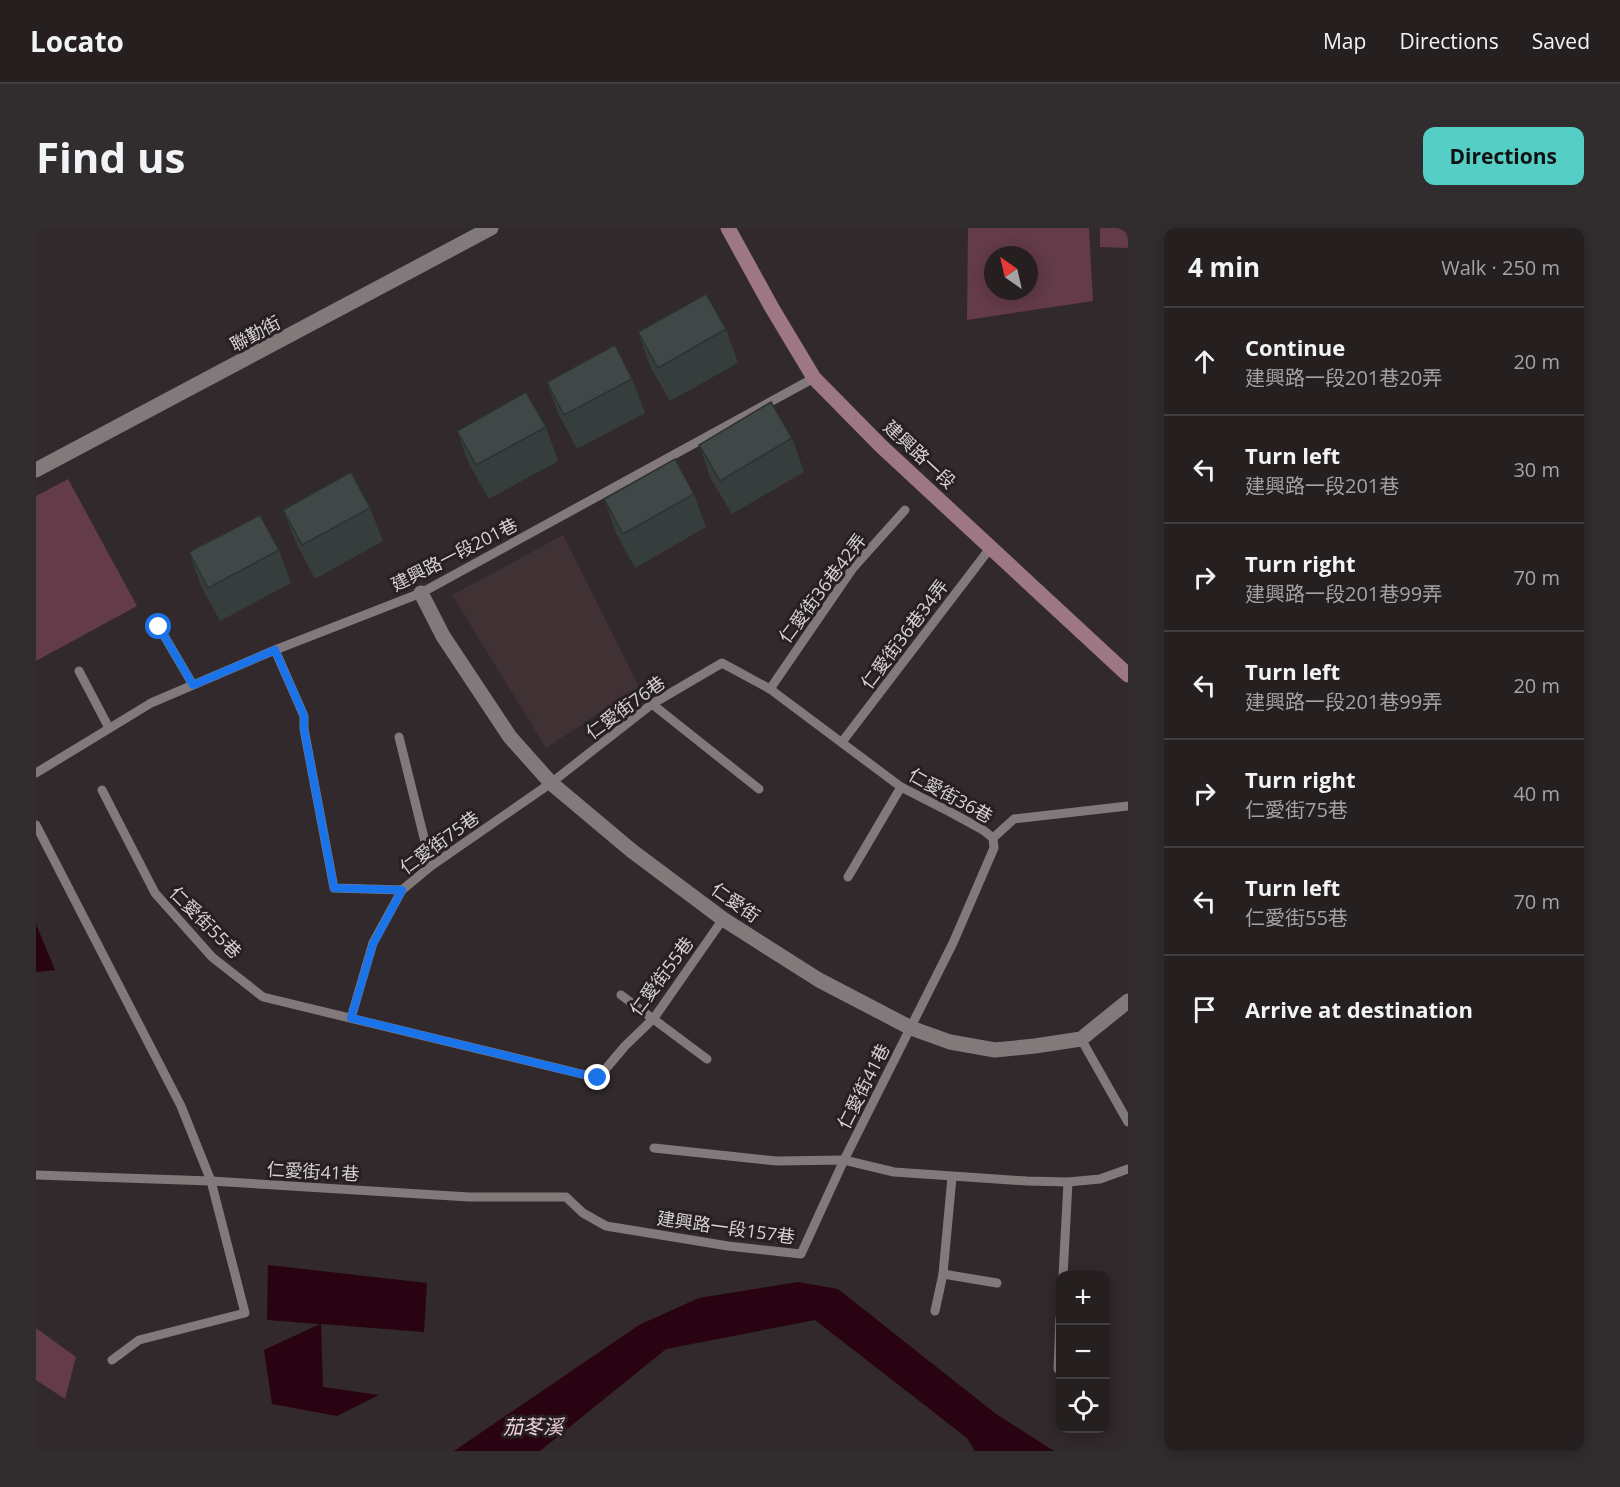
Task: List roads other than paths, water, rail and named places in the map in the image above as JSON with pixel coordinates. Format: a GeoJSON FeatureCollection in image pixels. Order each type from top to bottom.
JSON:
{"type":"FeatureCollection","features":[{"type":"Feature","properties":{"kind":"street","name":"聯勤街"},"geometry":{"type":"LineString","coordinates":[[36,470],[491,228]]}},
{"type":"Feature","properties":{"kind":"street","name":"建興路一段"},"geometry":{"type":"LineString","coordinates":[[728,228],[814,378],[881,446],[1128,675]]}},
{"type":"Feature","properties":{"kind":"street","name":"仁愛街"},"geometry":{"type":"LineString","coordinates":[[422,593],[443,636],[510,737],[551,783],[632,851],[723,919],[819,980],[911,1028],[950,1042],[995,1050],[1035,1047],[1081,1039],[1128,1001]]}},
{"type":"Feature","properties":{"kind":"lane","name":"建興路一段201巷"},"geometry":{"type":"LineString","coordinates":[[36,773],[151,703],[275,650],[422,593],[814,378]]}},
{"type":"Feature","properties":{"kind":"lane","name":"仁愛街36巷42弄"},"geometry":{"type":"LineString","coordinates":[[770,689],[853,568],[905,510]]}},
{"type":"Feature","properties":{"kind":"lane","name":"仁愛街36巷34弄"},"geometry":{"type":"LineString","coordinates":[[842,742],[992,547]]}},
{"type":"Feature","properties":{"kind":"lane"},"geometry":{"type":"LineString","coordinates":[[159,627],[193,685]]}},
{"type":"Feature","properties":{"kind":"lane"},"geometry":{"type":"LineString","coordinates":[[275,650],[304,716],[304,729],[334,888],[402,890]]}},
{"type":"Feature","properties":{"kind":"lane","name":"仁愛街36巷"},"geometry":{"type":"LineString","coordinates":[[722,663],[770,689],[901,787],[975,825],[993,838],[994,848],[953,943],[911,1028]]}},
{"type":"Feature","properties":{"kind":"lane","name":"仁愛街76巷"},"geometry":{"type":"LineString","coordinates":[[551,783],[652,704],[722,663]]}},
{"type":"Feature","properties":{"kind":"lane"},"geometry":{"type":"LineString","coordinates":[[79,671],[109,728]]}},
{"type":"Feature","properties":{"kind":"lane"},"geometry":{"type":"LineString","coordinates":[[652,704],[759,789]]}},
{"type":"Feature","properties":{"kind":"lane"},"geometry":{"type":"LineString","coordinates":[[399,737],[431,866]]}},
{"type":"Feature","properties":{"kind":"lane","name":"仁愛街75巷"},"geometry":{"type":"LineString","coordinates":[[351,1018],[373,944],[402,890],[431,866],[551,783]]}},
{"type":"Feature","properties":{"kind":"lane"},"geometry":{"type":"LineString","coordinates":[[848,877],[901,787]]}},
{"type":"Feature","properties":{"kind":"lane","name":"仁愛街55巷"},"geometry":{"type":"LineString","coordinates":[[102,790],[154,893],[213,957],[263,997],[598,1078],[625,1046],[654,1018],[723,919]]}},
{"type":"Feature","properties":{"kind":"lane"},"geometry":{"type":"LineString","coordinates":[[993,838],[1014,819],[1128,806]]}},
{"type":"Feature","properties":{"kind":"lane"},"geometry":{"type":"LineString","coordinates":[[36,825],[181,1106],[211,1181],[245,1313],[139,1340],[112,1360]]}},
{"type":"Feature","properties":{"kind":"lane"},"geometry":{"type":"LineString","coordinates":[[621,995],[707,1059]]}},
{"type":"Feature","properties":{"kind":"lane","name":"仁愛街41巷"},"geometry":{"type":"LineString","coordinates":[[844,1160],[911,1028]]}},
{"type":"Feature","properties":{"kind":"lane"},"geometry":{"type":"LineString","coordinates":[[1081,1039],[1128,1122]]}},
{"type":"Feature","properties":{"kind":"lane"},"geometry":{"type":"LineString","coordinates":[[654,1148],[776,1161],[844,1160],[894,1172],[952,1177],[1068,1182],[1100,1179],[1128,1169]]}},
{"type":"Feature","properties":{"kind":"lane","name":"建興路一段157巷"},"geometry":{"type":"LineString","coordinates":[[583,1213],[606,1226],[728,1246],[801,1254],[844,1160]]}},
{"type":"Feature","properties":{"kind":"lane","name":"仁愛街41巷"},"geometry":{"type":"LineString","coordinates":[[36,1175],[211,1181],[469,1197],[566,1197],[583,1213]]}},
{"type":"Feature","properties":{"kind":"lane"},"geometry":{"type":"LineString","coordinates":[[935,1311],[942,1274],[952,1177]]}},
{"type":"Feature","properties":{"kind":"lane"},"geometry":{"type":"LineString","coordinates":[[1063,1271],[1068,1182]]}},
{"type":"Feature","properties":{"kind":"lane"},"geometry":{"type":"LineString","coordinates":[[942,1274],[997,1283]]}},
{"type":"Feature","properties":{"kind":"water"},"geometry":{"type":"Polygon","coordinates":[[[36,924],[55,970],[36,972],[36,924]]]}},
{"type":"Feature","properties":{"kind":"water"},"geometry":{"type":"Polygon","coordinates":[[[268,1265],[427,1283],[424,1332],[321,1324],[323,1387],[379,1395],[337,1416],[272,1404],[264,1350],[320,1324],[267,1320],[268,1265]]]}},
{"type":"Feature","properties":{"kind":"water","name":"茄苳溪"},"geometry":{"type":"Polygon","coordinates":[[[798,1282],[838,1289],[996,1414],[1054,1451],[975,1451],[967,1438],[815,1320],[666,1349],[540,1451],[454,1451],[639,1325],[699,1298],[798,1282]]]}}]}
